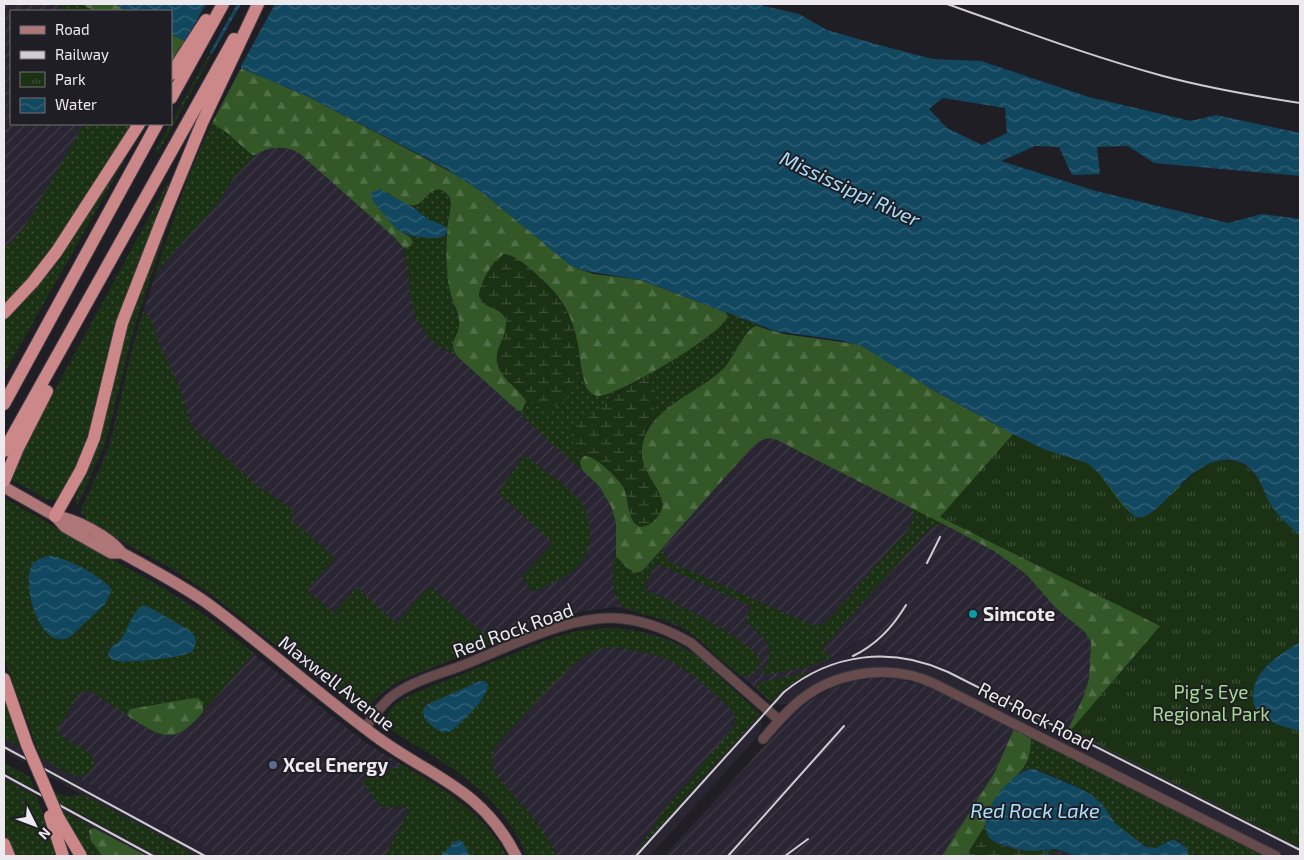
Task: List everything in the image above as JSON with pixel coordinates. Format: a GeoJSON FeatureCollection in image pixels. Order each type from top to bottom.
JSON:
{"type":"FeatureCollection","features":[{"type":"Feature","properties":{"kind":"highway"},"geometry":{"type":"LineString","coordinates":[[172,72],[217,4]]}},
{"type":"Feature","properties":{"kind":"highway"},"geometry":{"type":"LineString","coordinates":[[172,96],[223,4]]}},
{"type":"Feature","properties":{"kind":"highway"},"geometry":{"type":"LineString","coordinates":[[4,451],[254,4]]}},
{"type":"Feature","properties":{"kind":"highway"},"geometry":{"type":"LineString","coordinates":[[55,516],[81,470],[94,438],[113,356],[125,316],[183,167],[258,4]]}},
{"type":"Feature","properties":{"kind":"highway"},"geometry":{"type":"LineString","coordinates":[[4,313],[33,282],[50,260],[138,125]]}},
{"type":"Feature","properties":{"kind":"highway"},"geometry":{"type":"LineString","coordinates":[[4,404],[8,392],[156,125]]}},
{"type":"Feature","properties":{"kind":"highway"},"geometry":{"type":"LineString","coordinates":[[4,481],[11,462],[64,359],[108,266]]}},
{"type":"Feature","properties":{"kind":"highway"},"geometry":{"type":"LineString","coordinates":[[4,679],[28,745],[58,817],[80,856]]}},
{"type":"Feature","properties":{"kind":"highway"},"geometry":{"type":"LineString","coordinates":[[28,745],[63,856]]}},
{"type":"Feature","properties":{"kind":"highway"},"geometry":{"type":"LineString","coordinates":[[4,844],[10,856]]}},
{"type":"Feature","properties":{"kind":"main road","name":"Maxwell Avenue"},"geometry":{"type":"LineString","coordinates":[[4,487],[55,516],[70,518],[115,544],[122,553],[178,584],[208,604],[380,740],[466,794],[495,823],[516,856]]}},
{"type":"Feature","properties":{"kind":"street","name":"Red Rock Road"},"geometry":{"type":"LineString","coordinates":[[365,728],[386,702],[405,688],[559,628],[584,621],[610,618],[629,620],[653,626],[675,634],[691,643],[779,720]]}},
{"type":"Feature","properties":{"kind":"street","name":"Red Rock Road"},"geometry":{"type":"LineString","coordinates":[[762,739],[779,720],[806,696],[822,686],[842,678],[887,672],[920,678],[1276,856]]}},
{"type":"Feature","properties":{"kind":"shaded area"},"geometry":{"type":"Polygon","coordinates":[[[4,4],[114,4],[126,10],[10,10],[10,125],[133,125],[4,289],[4,4]]]}},
{"type":"Feature","properties":{"kind":"shaded area"},"geometry":{"type":"Polygon","coordinates":[[[205,137],[298,148],[409,247],[419,317],[625,503],[762,426],[1160,626],[1071,730],[938,664],[910,655],[885,653],[873,632],[801,677],[783,690],[771,702],[689,631],[657,617],[614,607],[585,611],[546,622],[399,681],[384,691],[369,705],[362,708],[355,707],[212,595],[169,567],[84,520],[86,516],[81,512],[109,446],[139,324],[186,183],[205,137]]]}},
{"type":"Feature","properties":{"kind":"shaded area"},"geometry":{"type":"Polygon","coordinates":[[[142,576],[186,602],[210,619],[366,743],[430,781],[391,856],[222,856],[41,758],[33,737],[142,576]]]}},
{"type":"Feature","properties":{"kind":"shaded area"},"geometry":{"type":"Polygon","coordinates":[[[599,628],[644,632],[680,645],[697,656],[760,714],[633,856],[527,856],[519,838],[505,816],[487,796],[464,776],[599,628]]]}},
{"type":"Feature","properties":{"kind":"shaded area"},"geometry":{"type":"Polygon","coordinates":[[[873,632],[885,653],[917,657],[958,673],[1300,847],[1300,856],[1287,856],[926,674],[894,668],[853,671],[820,681],[786,704],[778,705],[771,702],[783,690],[801,677],[873,632]]]}},
{"type":"Feature","properties":{"kind":"shaded area"},"geometry":{"type":"Polygon","coordinates":[[[872,678],[899,679],[930,687],[1054,750],[1037,769],[1033,851],[1052,849],[1077,856],[664,856],[798,709],[832,688],[849,682],[872,678]]]}},
{"type":"Feature","properties":{"kind":"shaded area"},"geometry":{"type":"Polygon","coordinates":[[[760,714],[762,725],[758,736],[650,856],[633,856],[760,714]]]}},
{"type":"Feature","properties":{"kind":"shaded area"},"geometry":{"type":"Polygon","coordinates":[[[4,738],[20,747],[25,763],[4,751],[4,738]]]}},
{"type":"Feature","properties":{"kind":"shaded area"},"geometry":{"type":"Polygon","coordinates":[[[41,758],[222,856],[198,856],[68,787],[47,775],[41,758]]]}},
{"type":"Feature","properties":{"kind":"shaded area"},"geometry":{"type":"Polygon","coordinates":[[[4,772],[34,789],[37,797],[4,779],[4,772]]]}},
{"type":"Feature","properties":{"kind":"shaded area"},"geometry":{"type":"Polygon","coordinates":[[[57,801],[159,856],[147,856],[61,810],[57,801]]]}},
{"type":"Feature","properties":{"kind":"green space"},"geometry":{"type":"Polygon","coordinates":[[[55,4],[82,4],[92,10],[65,10],[55,4]]]}},
{"type":"Feature","properties":{"kind":"green space"},"geometry":{"type":"Polygon","coordinates":[[[82,4],[114,4],[126,10],[92,10],[82,4]]]}},
{"type":"Feature","properties":{"kind":"green space"},"geometry":{"type":"Polygon","coordinates":[[[172,34],[185,41],[172,63],[172,34]]]}},
{"type":"Feature","properties":{"kind":"green space"},"geometry":{"type":"Polygon","coordinates":[[[210,53],[212,54],[158,153],[155,151],[170,125],[172,125],[172,121],[210,53]]]}},
{"type":"Feature","properties":{"kind":"green space"},"geometry":{"type":"Polygon","coordinates":[[[241,68],[311,98],[462,178],[578,269],[594,274],[641,280],[725,312],[728,316],[709,336],[669,363],[609,394],[598,396],[591,393],[586,387],[575,334],[564,306],[551,288],[518,260],[479,294],[480,299],[486,305],[501,313],[506,321],[506,332],[497,356],[504,375],[526,401],[522,411],[518,411],[460,359],[453,348],[459,321],[451,295],[446,259],[451,204],[447,194],[438,189],[415,205],[401,202],[388,193],[372,199],[398,230],[410,237],[413,242],[411,246],[404,248],[299,153],[291,149],[277,148],[267,149],[252,155],[226,132],[212,123],[241,68]]]}},
{"type":"Feature","properties":{"kind":"green space"},"geometry":{"type":"Polygon","coordinates":[[[212,123],[226,132],[254,156],[257,154],[234,177],[219,202],[164,263],[154,279],[186,183],[212,123]]]}},
{"type":"Feature","properties":{"kind":"green space"},"geometry":{"type":"Polygon","coordinates":[[[83,125],[133,125],[39,268],[4,304],[4,248],[12,242],[27,223],[83,125]]]}},
{"type":"Feature","properties":{"kind":"green space"},"geometry":{"type":"Polygon","coordinates":[[[130,145],[132,147],[4,374],[4,320],[35,286],[130,145]]]}},
{"type":"Feature","properties":{"kind":"green space"},"geometry":{"type":"Polygon","coordinates":[[[168,182],[172,184],[81,458],[58,499],[48,500],[10,479],[50,399],[168,182]]]}},
{"type":"Feature","properties":{"kind":"green space"},"geometry":{"type":"Polygon","coordinates":[[[435,190],[441,190],[447,194],[451,204],[447,254],[454,305],[460,323],[452,348],[460,359],[431,339],[417,319],[413,307],[403,247],[409,247],[413,242],[410,237],[401,232],[416,236],[439,237],[444,236],[447,232],[443,225],[429,220],[405,203],[418,203],[435,190]]]}},
{"type":"Feature","properties":{"kind":"green space"},"geometry":{"type":"Polygon","coordinates":[[[176,201],[134,328],[106,441],[78,504],[75,506],[77,492],[128,324],[176,201]]]}},
{"type":"Feature","properties":{"kind":"green space"},"geometry":{"type":"Polygon","coordinates":[[[504,254],[513,256],[525,264],[546,283],[567,312],[576,334],[580,367],[576,383],[567,398],[554,407],[546,408],[533,402],[508,382],[498,367],[497,353],[505,333],[506,322],[501,313],[484,303],[479,294],[488,271],[495,261],[504,254]]]}},
{"type":"Feature","properties":{"kind":"green space"},"geometry":{"type":"Polygon","coordinates":[[[143,311],[151,318],[160,346],[180,388],[191,426],[258,486],[290,508],[293,512],[289,517],[335,558],[307,590],[334,613],[357,587],[396,623],[430,586],[477,628],[483,631],[498,633],[495,642],[399,681],[367,706],[358,708],[212,595],[169,567],[84,520],[86,516],[81,513],[81,509],[112,438],[129,361],[143,311]]]}},
{"type":"Feature","properties":{"kind":"green space"},"geometry":{"type":"Polygon","coordinates":[[[725,312],[765,328],[758,327],[749,332],[724,368],[664,410],[648,428],[656,404],[640,379],[617,393],[603,406],[580,422],[573,430],[584,454],[588,456],[583,457],[580,462],[585,473],[517,410],[522,411],[525,407],[525,399],[518,390],[539,407],[551,408],[559,405],[570,393],[577,376],[580,360],[586,387],[703,341],[724,324],[728,318],[725,312]]]}},
{"type":"Feature","properties":{"kind":"green space"},"geometry":{"type":"Polygon","coordinates":[[[756,326],[784,334],[856,344],[869,349],[933,390],[1013,434],[1279,516],[1300,535],[1300,847],[1068,729],[1083,698],[1089,679],[1091,642],[1085,632],[1057,609],[1026,574],[994,551],[777,440],[770,438],[763,440],[751,448],[642,571],[635,573],[626,567],[616,556],[616,523],[611,506],[599,486],[582,470],[580,461],[584,456],[596,460],[619,481],[625,490],[631,516],[635,524],[662,509],[660,495],[644,466],[642,458],[642,449],[646,435],[653,422],[663,412],[713,378],[724,368],[743,338],[756,326]]]}},
{"type":"Feature","properties":{"kind":"green space"},"geometry":{"type":"Polygon","coordinates":[[[644,377],[651,380],[655,391],[655,402],[643,441],[643,462],[661,497],[662,508],[657,518],[644,527],[640,527],[632,519],[626,494],[621,483],[602,465],[576,447],[571,433],[576,425],[627,387],[644,377]]]}},
{"type":"Feature","properties":{"kind":"green space","name":"Pig's Eye Regional Park"},"geometry":{"type":"Polygon","coordinates":[[[1013,434],[1054,452],[1088,463],[1098,472],[1121,503],[1139,517],[1155,509],[1202,467],[1216,461],[1240,462],[1253,472],[1262,484],[1275,511],[1300,535],[1300,847],[1071,730],[1160,626],[940,517],[1013,434]]]}},
{"type":"Feature","properties":{"kind":"green space"},"geometry":{"type":"Polygon","coordinates":[[[524,455],[578,498],[587,513],[590,530],[586,554],[573,571],[532,592],[522,577],[553,543],[498,493],[524,455]]]}},
{"type":"Feature","properties":{"kind":"green space"},"geometry":{"type":"Polygon","coordinates":[[[4,498],[168,591],[210,619],[254,653],[203,712],[204,709],[194,698],[130,709],[127,714],[128,716],[92,692],[83,691],[77,696],[57,730],[65,739],[91,755],[94,760],[92,769],[85,775],[72,775],[41,758],[4,658],[4,498]]]}},
{"type":"Feature","properties":{"kind":"green space"},"geometry":{"type":"Polygon","coordinates":[[[909,506],[949,527],[939,524],[929,529],[824,646],[824,650],[832,658],[804,668],[763,675],[762,671],[767,662],[769,649],[763,637],[745,620],[751,606],[656,563],[644,589],[703,618],[745,645],[758,655],[761,661],[755,672],[742,676],[725,664],[686,630],[676,624],[630,610],[623,606],[616,597],[613,576],[615,549],[621,562],[642,571],[665,546],[664,556],[672,563],[812,625],[819,625],[826,622],[908,530],[914,515],[909,506]]]}},
{"type":"Feature","properties":{"kind":"green space"},"geometry":{"type":"Polygon","coordinates":[[[608,628],[643,633],[665,639],[686,649],[697,656],[760,714],[636,853],[661,814],[732,729],[735,718],[728,706],[716,695],[687,671],[667,660],[645,652],[611,647],[593,652],[570,668],[547,690],[502,738],[493,753],[492,764],[495,772],[544,832],[557,856],[527,856],[516,834],[489,798],[455,770],[395,733],[387,720],[388,715],[395,705],[412,694],[555,637],[577,631],[608,628]]]}},
{"type":"Feature","properties":{"kind":"green space"},"geometry":{"type":"Polygon","coordinates":[[[811,671],[789,685],[771,702],[757,688],[757,685],[760,683],[811,671]]]}},
{"type":"Feature","properties":{"kind":"green space"},"geometry":{"type":"Polygon","coordinates":[[[194,698],[199,699],[203,703],[203,712],[193,723],[175,734],[159,733],[127,714],[130,709],[194,698]]]}},
{"type":"Feature","properties":{"kind":"green space"},"geometry":{"type":"Polygon","coordinates":[[[4,700],[20,747],[4,738],[4,700]]]}},
{"type":"Feature","properties":{"kind":"green space"},"geometry":{"type":"Polygon","coordinates":[[[1014,729],[1031,738],[1030,751],[1023,768],[993,802],[984,827],[966,856],[942,856],[995,772],[1014,729]]]}},
{"type":"Feature","properties":{"kind":"green space"},"geometry":{"type":"Polygon","coordinates":[[[1031,738],[1264,856],[1189,856],[1183,844],[1174,840],[1167,841],[1155,848],[1148,847],[1118,826],[1100,802],[1087,792],[1037,769],[1029,769],[1019,773],[1029,759],[1031,738]]]}},
{"type":"Feature","properties":{"kind":"green space"},"geometry":{"type":"Polygon","coordinates":[[[4,763],[30,777],[34,789],[4,772],[4,763]]]}},
{"type":"Feature","properties":{"kind":"green space"},"geometry":{"type":"Polygon","coordinates":[[[402,765],[433,783],[474,814],[497,840],[507,856],[385,856],[409,810],[400,805],[390,809],[380,806],[362,781],[402,765]]]}},
{"type":"Feature","properties":{"kind":"green space"},"geometry":{"type":"Polygon","coordinates":[[[4,779],[37,797],[57,856],[15,856],[4,831],[4,779]]]}},
{"type":"Feature","properties":{"kind":"green space"},"geometry":{"type":"Polygon","coordinates":[[[53,791],[69,797],[82,794],[198,856],[159,856],[57,801],[53,791]]]}},
{"type":"Feature","properties":{"kind":"green space"},"geometry":{"type":"Polygon","coordinates":[[[61,810],[96,829],[90,829],[89,836],[102,856],[87,856],[61,810]]]}},
{"type":"Feature","properties":{"kind":"green space"},"geometry":{"type":"Polygon","coordinates":[[[986,824],[986,831],[989,836],[994,841],[1007,847],[1027,851],[1062,851],[1054,852],[1050,856],[966,856],[986,824]]]}},
{"type":"Feature","properties":{"kind":"green space"},"geometry":{"type":"Polygon","coordinates":[[[94,828],[147,856],[102,856],[90,839],[89,830],[94,828]]]}},
{"type":"Feature","properties":{"kind":"water","name":"Mississippi River"},"geometry":{"type":"Polygon","coordinates":[[[114,4],[756,4],[799,14],[827,30],[879,45],[933,59],[981,61],[1089,97],[1191,121],[1216,115],[1300,133],[1300,176],[1154,163],[1128,146],[1097,147],[1100,174],[1072,175],[1059,147],[1035,146],[1001,161],[1096,191],[1228,223],[1262,214],[1300,219],[1300,535],[1275,511],[1252,470],[1239,462],[1222,460],[1206,465],[1192,474],[1156,509],[1145,516],[1135,517],[1100,474],[1087,463],[1046,450],[1013,434],[933,390],[863,347],[845,341],[775,331],[641,280],[585,271],[571,266],[483,193],[447,169],[311,98],[241,68],[172,34],[172,10],[126,10],[114,4]],[[943,98],[929,109],[947,128],[982,145],[1007,133],[1005,108],[943,98]]]}},
{"type":"Feature","properties":{"kind":"water"},"geometry":{"type":"Polygon","coordinates":[[[379,189],[414,208],[429,220],[443,225],[447,229],[446,234],[440,237],[428,238],[413,236],[398,230],[372,199],[371,193],[379,189]]]}},
{"type":"Feature","properties":{"kind":"water"},"geometry":{"type":"Polygon","coordinates":[[[49,556],[64,559],[83,568],[101,579],[112,590],[105,604],[70,637],[59,639],[49,635],[41,626],[31,599],[29,574],[32,565],[39,559],[49,556]]]}},
{"type":"Feature","properties":{"kind":"water"},"geometry":{"type":"Polygon","coordinates":[[[143,605],[189,630],[195,636],[196,642],[192,651],[177,656],[155,659],[115,661],[111,659],[108,654],[110,649],[124,635],[133,616],[143,605]]]}},
{"type":"Feature","properties":{"kind":"water"},"geometry":{"type":"Polygon","coordinates":[[[1300,642],[1300,731],[1267,719],[1256,708],[1253,697],[1257,679],[1262,671],[1277,657],[1300,642]]]}},
{"type":"Feature","properties":{"kind":"water"},"geometry":{"type":"Polygon","coordinates":[[[480,681],[488,684],[484,696],[468,716],[451,731],[439,731],[424,718],[423,709],[428,704],[480,681]]]}},
{"type":"Feature","properties":{"kind":"water","name":"Red Rock Lake"},"geometry":{"type":"Polygon","coordinates":[[[1034,769],[1092,795],[1103,805],[1115,823],[1146,847],[1156,848],[1171,840],[1175,840],[1187,848],[1189,856],[1082,856],[1056,849],[1034,851],[997,843],[988,836],[985,825],[994,800],[1013,778],[1024,771],[1034,769]]]}},
{"type":"Feature","properties":{"kind":"water"},"geometry":{"type":"Polygon","coordinates":[[[459,840],[463,842],[470,856],[441,856],[454,842],[459,840]]]}},
{"type":"Feature","properties":{"kind":"pier"},"geometry":{"type":"Polygon","coordinates":[[[206,4],[237,4],[210,52],[210,56],[184,43],[206,4]]]}},
{"type":"Feature","properties":{"kind":"pier"},"geometry":{"type":"Polygon","coordinates":[[[241,4],[275,4],[241,66],[241,70],[211,56],[241,4]]]}},
{"type":"Feature","properties":{"kind":"waterway"},"geometry":{"type":"LineString","coordinates":[[1045,856],[1049,849]]}},
{"type":"Feature","properties":{"kind":"railway"},"geometry":{"type":"LineString","coordinates":[[947,4],[1081,51],[1163,76],[1231,91],[1300,103]]}},
{"type":"Feature","properties":{"kind":"railway"},"geometry":{"type":"LineString","coordinates":[[927,563],[940,537]]}},
{"type":"Feature","properties":{"kind":"railway"},"geometry":{"type":"LineString","coordinates":[[853,656],[883,635],[906,605]]}},
{"type":"Feature","properties":{"kind":"railway"},"geometry":{"type":"LineString","coordinates":[[636,856],[784,692],[802,679],[822,669],[842,662],[884,657],[927,664],[948,672],[1300,850]]}},
{"type":"Feature","properties":{"kind":"railway"},"geometry":{"type":"LineString","coordinates":[[728,856],[844,726]]}},
{"type":"Feature","properties":{"kind":"railway"},"geometry":{"type":"LineString","coordinates":[[4,747],[205,856]]}},
{"type":"Feature","properties":{"kind":"railway"},"geometry":{"type":"LineString","coordinates":[[4,775],[153,856]]}},
{"type":"Feature","properties":{"kind":"railway"},"geometry":{"type":"LineString","coordinates":[[785,856],[808,839]]}},
{"type":"Feature","properties":{"kind":"place","name":"Simcote"},"geometry":{"type":"Point","coordinates":[973,614]}},
{"type":"Feature","properties":{"kind":"place","name":"Xcel Energy"},"geometry":{"type":"Point","coordinates":[273,765]}}]}
